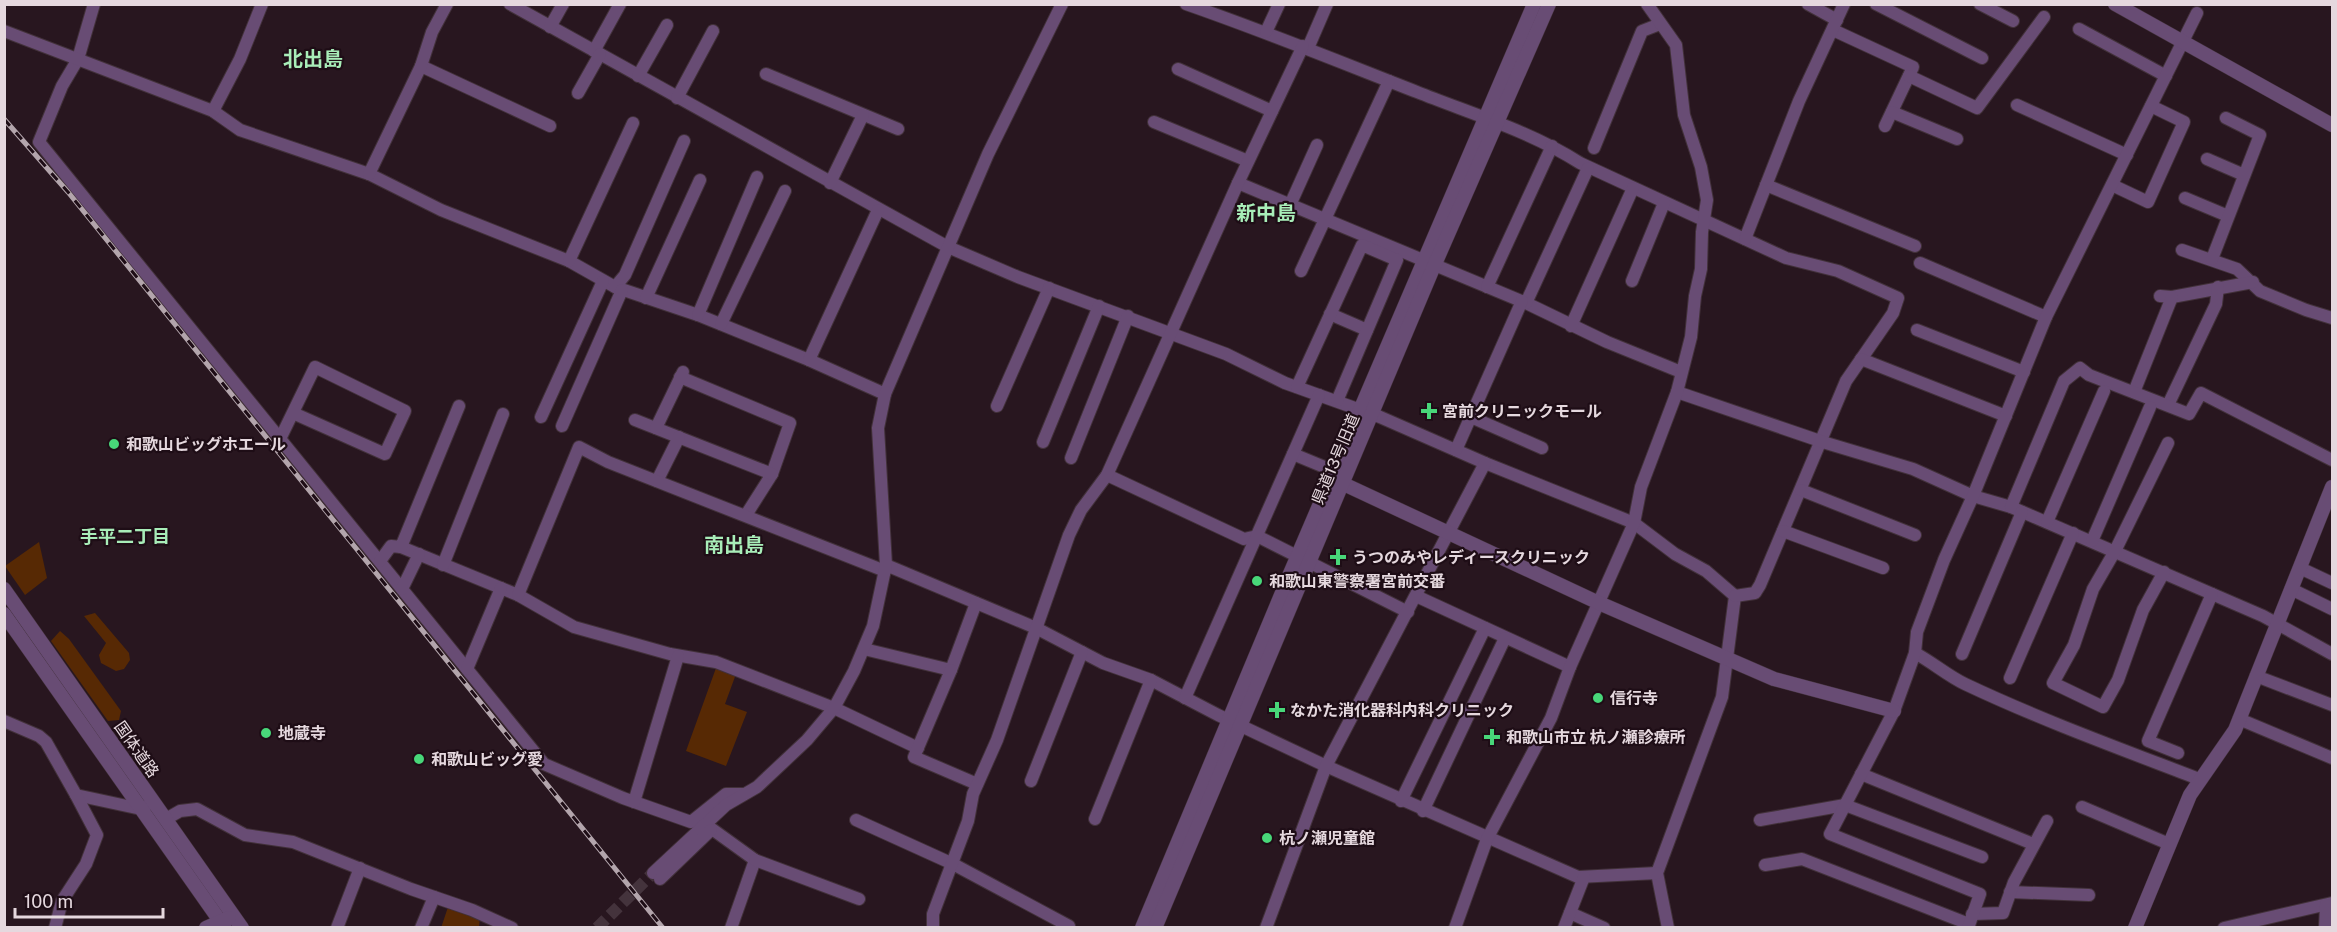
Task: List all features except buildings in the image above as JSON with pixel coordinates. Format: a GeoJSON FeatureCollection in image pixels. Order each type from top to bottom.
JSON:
{"type":"FeatureCollection","features":[{"type":"Feature","properties":{"kind":"street"},"geometry":{"type":"LineString","coordinates":[[94,4],[78,59],[62,86],[39,142],[544,764],[634,802],[692,822],[726,794],[744,794]]}},
{"type":"Feature","properties":{"kind":"street"},"geometry":{"type":"LineString","coordinates":[[213,111],[240,59],[262,4]]}},
{"type":"Feature","properties":{"kind":"street"},"geometry":{"type":"LineString","coordinates":[[369,174],[422,66],[432,32],[447,4]]}},
{"type":"Feature","properties":{"kind":"street"},"geometry":{"type":"LineString","coordinates":[[550,27],[563,4]]}},
{"type":"Feature","properties":{"kind":"street"},"geometry":{"type":"LineString","coordinates":[[578,93],[620,4]]}},
{"type":"Feature","properties":{"kind":"street"},"geometry":{"type":"LineString","coordinates":[[744,794],[712,829],[656,876],[726,805],[744,794],[757,787],[807,740],[834,708],[864,649],[873,626],[886,568],[878,428],[885,394],[988,154],[1062,4]]}},
{"type":"Feature","properties":{"kind":"street"},"geometry":{"type":"LineString","coordinates":[[511,5],[948,247],[1226,354],[1297,387],[1366,412],[1485,464],[1634,523],[1675,555],[1706,571],[1735,596],[1755,593],[1846,381],[1893,313],[1898,298],[1838,271],[1786,258],[1588,168],[1552,146],[1306,47],[1186,4]]}},
{"type":"Feature","properties":{"kind":"street"},"geometry":{"type":"LineString","coordinates":[[1266,32],[1279,4]]}},
{"type":"Feature","properties":{"kind":"street"},"geometry":{"type":"LineString","coordinates":[[933,927],[933,914],[969,821],[977,784],[997,740],[1069,535],[1081,510],[1107,475],[1248,161],[1327,4]]}},
{"type":"Feature","properties":{"kind":"street","name":"県道13号旧道"},"geometry":{"type":"LineString","coordinates":[[1491,121],[1534,4]]}},
{"type":"Feature","properties":{"kind":"street","name":"県道13号旧道"},"geometry":{"type":"LineString","coordinates":[[1155,927],[1336,478],[1491,121],[1549,4]]}},
{"type":"Feature","properties":{"kind":"street"},"geometry":{"type":"LineString","coordinates":[[1455,927],[1487,839],[1551,718],[1570,667],[1634,523],[1641,487],[1677,392],[1691,337],[1695,296],[1701,269],[1702,232],[1707,200],[1701,167],[1684,115],[1676,45],[1647,4]]}},
{"type":"Feature","properties":{"kind":"street"},"geometry":{"type":"LineString","coordinates":[[1808,4],[1835,25],[1913,67],[1885,126]]}},
{"type":"Feature","properties":{"kind":"street"},"geometry":{"type":"LineString","coordinates":[[1745,239],[1799,101],[1844,4]]}},
{"type":"Feature","properties":{"kind":"street"},"geometry":{"type":"LineString","coordinates":[[1876,4],[1982,58]]}},
{"type":"Feature","properties":{"kind":"street"},"geometry":{"type":"LineString","coordinates":[[1980,4],[2013,21]]}},
{"type":"Feature","properties":{"kind":"street"},"geometry":{"type":"LineString","coordinates":[[2115,4],[2332,125]]}},
{"type":"Feature","properties":{"kind":"street"},"geometry":{"type":"LineString","coordinates":[[1970,922],[1980,894],[1830,834],[1894,711],[1915,653],[1917,632],[1944,560],[1973,496],[2046,317],[2197,13]]}},
{"type":"Feature","properties":{"kind":"street"},"geometry":{"type":"LineString","coordinates":[[1909,76],[1977,108],[2044,17]]}},
{"type":"Feature","properties":{"kind":"street"},"geometry":{"type":"LineString","coordinates":[[1594,148],[1642,31],[1660,24]]}},
{"type":"Feature","properties":{"kind":"street"},"geometry":{"type":"LineString","coordinates":[[638,76],[667,25]]}},
{"type":"Feature","properties":{"kind":"street"},"geometry":{"type":"LineString","coordinates":[[2079,29],[2166,76]]}},
{"type":"Feature","properties":{"kind":"street"},"geometry":{"type":"LineString","coordinates":[[4,31],[213,111],[240,130],[369,174],[441,210],[569,261],[618,289],[698,315],[885,394]]}},
{"type":"Feature","properties":{"kind":"street"},"geometry":{"type":"LineString","coordinates":[[677,98],[713,31]]}},
{"type":"Feature","properties":{"kind":"street"},"geometry":{"type":"LineString","coordinates":[[422,66],[550,126]]}},
{"type":"Feature","properties":{"kind":"street"},"geometry":{"type":"LineString","coordinates":[[1178,69],[1272,111]]}},
{"type":"Feature","properties":{"kind":"street"},"geometry":{"type":"LineString","coordinates":[[766,74],[898,129]]}},
{"type":"Feature","properties":{"kind":"street"},"geometry":{"type":"LineString","coordinates":[[1301,271],[1389,81]]}},
{"type":"Feature","properties":{"kind":"street"},"geometry":{"type":"LineString","coordinates":[[2017,105],[2127,155]]}},
{"type":"Feature","properties":{"kind":"street"},"geometry":{"type":"LineString","coordinates":[[2112,185],[2148,202],[2184,122],[2151,106]]}},
{"type":"Feature","properties":{"kind":"street"},"geometry":{"type":"LineString","coordinates":[[1892,111],[1957,140]]}},
{"type":"Feature","properties":{"kind":"street"},"geometry":{"type":"LineString","coordinates":[[830,183],[863,114]]}},
{"type":"Feature","properties":{"kind":"street"},"geometry":{"type":"LineString","coordinates":[[2212,259],[2260,135],[2226,118]]}},
{"type":"Feature","properties":{"kind":"street"},"geometry":{"type":"LineString","coordinates":[[1154,122],[1248,161]]}},
{"type":"Feature","properties":{"kind":"street"},"geometry":{"type":"LineString","coordinates":[[569,261],[633,123]]}},
{"type":"Feature","properties":{"kind":"street"},"geometry":{"type":"LineString","coordinates":[[562,426],[618,289],[684,141]]}},
{"type":"Feature","properties":{"kind":"street"},"geometry":{"type":"LineString","coordinates":[[1290,205],[1317,145]]}},
{"type":"Feature","properties":{"kind":"street"},"geometry":{"type":"LineString","coordinates":[[1487,286],[1552,146]]}},
{"type":"Feature","properties":{"kind":"street"},"geometry":{"type":"LineString","coordinates":[[2207,159],[2244,175]]}},
{"type":"Feature","properties":{"kind":"street"},"geometry":{"type":"LineString","coordinates":[[1456,450],[1588,168]]}},
{"type":"Feature","properties":{"kind":"street"},"geometry":{"type":"LineString","coordinates":[[698,315],[757,177]]}},
{"type":"Feature","properties":{"kind":"street"},"geometry":{"type":"LineString","coordinates":[[646,298],[700,180]]}},
{"type":"Feature","properties":{"kind":"street"},"geometry":{"type":"LineString","coordinates":[[1238,183],[1487,286],[1571,326],[1681,372]]}},
{"type":"Feature","properties":{"kind":"street"},"geometry":{"type":"LineString","coordinates":[[1766,185],[1915,246]]}},
{"type":"Feature","properties":{"kind":"street"},"geometry":{"type":"LineString","coordinates":[[1571,326],[1633,188]]}},
{"type":"Feature","properties":{"kind":"street"},"geometry":{"type":"LineString","coordinates":[[720,324],[785,191]]}},
{"type":"Feature","properties":{"kind":"street"},"geometry":{"type":"LineString","coordinates":[[2185,198],[2228,216]]}},
{"type":"Feature","properties":{"kind":"street"},"geometry":{"type":"LineString","coordinates":[[1632,281],[1664,203]]}},
{"type":"Feature","properties":{"kind":"street"},"geometry":{"type":"LineString","coordinates":[[809,360],[878,210]]}},
{"type":"Feature","properties":{"kind":"street"},"geometry":{"type":"LineString","coordinates":[[1297,387],[1362,245],[1397,260],[1337,401]]}},
{"type":"Feature","properties":{"kind":"street"},"geometry":{"type":"LineString","coordinates":[[2182,250],[2237,269],[2260,291],[2332,318]]}},
{"type":"Feature","properties":{"kind":"street"},"geometry":{"type":"LineString","coordinates":[[1920,263],[2046,317]]}},
{"type":"Feature","properties":{"kind":"street"},"geometry":{"type":"LineString","coordinates":[[541,417],[603,281]]}},
{"type":"Feature","properties":{"kind":"street"},"geometry":{"type":"LineString","coordinates":[[2134,392],[2166,296],[2253,282]]}},
{"type":"Feature","properties":{"kind":"street"},"geometry":{"type":"LineString","coordinates":[[2168,405],[2216,304],[2218,287]]}},
{"type":"Feature","properties":{"kind":"street"},"geometry":{"type":"LineString","coordinates":[[997,406],[1050,288]]}},
{"type":"Feature","properties":{"kind":"street"},"geometry":{"type":"LineString","coordinates":[[1043,442],[1099,306]]}},
{"type":"Feature","properties":{"kind":"street"},"geometry":{"type":"LineString","coordinates":[[1330,314],[1367,330]]}},
{"type":"Feature","properties":{"kind":"street"},"geometry":{"type":"LineString","coordinates":[[1071,458],[1128,316]]}},
{"type":"Feature","properties":{"kind":"street"},"geometry":{"type":"LineString","coordinates":[[1917,330],[2024,372]]}},
{"type":"Feature","properties":{"kind":"street"},"geometry":{"type":"LineString","coordinates":[[1861,359],[2006,416]]}},
{"type":"Feature","properties":{"kind":"street"},"geometry":{"type":"LineString","coordinates":[[280,439],[292,413],[315,367],[405,411],[385,454],[292,413]]}},
{"type":"Feature","properties":{"kind":"street"},"geometry":{"type":"LineString","coordinates":[[1962,654],[2064,381],[2080,368],[2089,375],[2189,414],[2201,393],[2332,460]]}},
{"type":"Feature","properties":{"kind":"street"},"geometry":{"type":"LineString","coordinates":[[656,428],[682,374],[790,423],[772,474],[746,515]]}},
{"type":"Feature","properties":{"kind":"street"},"geometry":{"type":"LineString","coordinates":[[2047,522],[2104,391]]}},
{"type":"Feature","properties":{"kind":"street"},"geometry":{"type":"LineString","coordinates":[[1677,392],[1819,441],[1913,469],[1973,496],[2047,522],[2276,622],[2332,654]]}},
{"type":"Feature","properties":{"kind":"street"},"geometry":{"type":"LineString","coordinates":[[1185,698],[1319,395]]}},
{"type":"Feature","properties":{"kind":"street"},"geometry":{"type":"LineString","coordinates":[[401,547],[459,406]]}},
{"type":"Feature","properties":{"kind":"street"},"geometry":{"type":"LineString","coordinates":[[2092,541],[2150,407]]}},
{"type":"Feature","properties":{"kind":"street"},"geometry":{"type":"LineString","coordinates":[[443,566],[503,414]]}},
{"type":"Feature","properties":{"kind":"street"},"geometry":{"type":"LineString","coordinates":[[1471,417],[1542,448]]}},
{"type":"Feature","properties":{"kind":"street"},"geometry":{"type":"LineString","coordinates":[[635,420],[772,474]]}},
{"type":"Feature","properties":{"kind":"street"},"geometry":{"type":"LineString","coordinates":[[657,481],[679,437]]}},
{"type":"Feature","properties":{"kind":"street"},"geometry":{"type":"LineString","coordinates":[[2164,572],[2143,610],[2118,680],[2103,707],[2053,683],[2074,645],[2093,589],[2115,551],[2168,443]]}},
{"type":"Feature","properties":{"kind":"street"},"geometry":{"type":"LineString","coordinates":[[518,595],[579,447],[608,462],[1036,628],[1103,663],[1151,680],[1235,724],[1401,801],[1578,877],[1657,873]]}},
{"type":"Feature","properties":{"kind":"street"},"geometry":{"type":"LineString","coordinates":[[1293,454],[1447,534],[1774,679],[1894,711]]}},
{"type":"Feature","properties":{"kind":"street"},"geometry":{"type":"LineString","coordinates":[[1266,927],[1326,766],[1485,464]]}},
{"type":"Feature","properties":{"kind":"street"},"geometry":{"type":"LineString","coordinates":[[1107,475],[1244,539],[1257,536],[1408,612]]}},
{"type":"Feature","properties":{"kind":"street"},"geometry":{"type":"LineString","coordinates":[[2134,927],[2199,779],[2218,755],[2239,719],[2332,487]]}},
{"type":"Feature","properties":{"kind":"street"},"geometry":{"type":"LineString","coordinates":[[1801,490],[1915,535]]}},
{"type":"Feature","properties":{"kind":"street"},"geometry":{"type":"LineString","coordinates":[[1783,531],[1883,568]]}},
{"type":"Feature","properties":{"kind":"street"},"geometry":{"type":"LineString","coordinates":[[2010,678],[2073,533]]}},
{"type":"Feature","properties":{"kind":"street"},"geometry":{"type":"LineString","coordinates":[[380,561],[391,546],[401,547],[518,595],[574,627],[678,656],[716,662],[834,708],[918,748]]}},
{"type":"Feature","properties":{"kind":"street"},"geometry":{"type":"LineString","coordinates":[[402,589],[419,555]]}},
{"type":"Feature","properties":{"kind":"street"},"geometry":{"type":"LineString","coordinates":[[2300,568],[2332,583]]}},
{"type":"Feature","properties":{"kind":"street"},"geometry":{"type":"LineString","coordinates":[[467,669],[501,588]]}},
{"type":"Feature","properties":{"kind":"street","name":"国体道路"},"geometry":{"type":"LineString","coordinates":[[4,589],[238,922]]}},
{"type":"Feature","properties":{"kind":"street"},"geometry":{"type":"LineString","coordinates":[[2291,589],[2332,609]]}},
{"type":"Feature","properties":{"kind":"street"},"geometry":{"type":"LineString","coordinates":[[2178,753],[2148,741],[2212,594]]}},
{"type":"Feature","properties":{"kind":"street"},"geometry":{"type":"LineString","coordinates":[[1416,596],[1570,667]]}},
{"type":"Feature","properties":{"kind":"street"},"geometry":{"type":"LineString","coordinates":[[1668,927],[1657,873],[1722,697],[1735,596]]}},
{"type":"Feature","properties":{"kind":"street"},"geometry":{"type":"LineString","coordinates":[[976,603],[951,670],[914,756],[977,784]]}},
{"type":"Feature","properties":{"kind":"street","name":"国体道路"},"geometry":{"type":"LineString","coordinates":[[4,614],[223,924]]}},
{"type":"Feature","properties":{"kind":"street"},"geometry":{"type":"LineString","coordinates":[[1401,801],[1485,628]]}},
{"type":"Feature","properties":{"kind":"street"},"geometry":{"type":"LineString","coordinates":[[1423,811],[1505,638]]}},
{"type":"Feature","properties":{"kind":"street"},"geometry":{"type":"LineString","coordinates":[[864,649],[951,670]]}},
{"type":"Feature","properties":{"kind":"street"},"geometry":{"type":"LineString","coordinates":[[1031,781],[1082,652]]}},
{"type":"Feature","properties":{"kind":"street"},"geometry":{"type":"LineString","coordinates":[[1915,653],[1938,665],[1963,683],[2105,744],[2199,779]]}},
{"type":"Feature","properties":{"kind":"street"},"geometry":{"type":"LineString","coordinates":[[634,802],[678,656]]}},
{"type":"Feature","properties":{"kind":"street"},"geometry":{"type":"LineString","coordinates":[[2256,676],[2332,705]]}},
{"type":"Feature","properties":{"kind":"street"},"geometry":{"type":"LineString","coordinates":[[1095,819],[1151,680]]}},
{"type":"Feature","properties":{"kind":"street"},"geometry":{"type":"LineString","coordinates":[[1450,701],[1471,711]]}},
{"type":"Feature","properties":{"kind":"street"},"geometry":{"type":"LineString","coordinates":[[2239,719],[2332,758]]}},
{"type":"Feature","properties":{"kind":"street"},"geometry":{"type":"LineString","coordinates":[[4,721],[39,736],[46,742],[97,835],[86,864],[62,901],[55,927]]}},
{"type":"Feature","properties":{"kind":"street","name":"県道13号旧道"},"geometry":{"type":"LineString","coordinates":[[1142,927],[1235,724]]}},
{"type":"Feature","properties":{"kind":"street"},"geometry":{"type":"LineString","coordinates":[[1861,774],[2033,844]]}},
{"type":"Feature","properties":{"kind":"street"},"geometry":{"type":"LineString","coordinates":[[76,795],[141,809],[153,800]]}},
{"type":"Feature","properties":{"kind":"street"},"geometry":{"type":"LineString","coordinates":[[1760,820],[1845,805],[1982,857]]}},
{"type":"Feature","properties":{"kind":"street"},"geometry":{"type":"LineString","coordinates":[[2082,807],[2169,844]]}},
{"type":"Feature","properties":{"kind":"street"},"geometry":{"type":"LineString","coordinates":[[166,819],[180,811],[196,809],[245,835],[293,842],[512,927]]}},
{"type":"Feature","properties":{"kind":"street"},"geometry":{"type":"LineString","coordinates":[[856,820],[952,864],[1069,926]]}},
{"type":"Feature","properties":{"kind":"street"},"geometry":{"type":"LineString","coordinates":[[1765,865],[1802,859],[1970,922],[2003,913],[2010,892],[2047,821]]}},
{"type":"Feature","properties":{"kind":"street"},"geometry":{"type":"LineString","coordinates":[[712,829],[755,860],[859,899]]}},
{"type":"Feature","properties":{"kind":"street"},"geometry":{"type":"LineString","coordinates":[[731,927],[755,860]]}},
{"type":"Feature","properties":{"kind":"street"},"geometry":{"type":"LineString","coordinates":[[337,927],[360,868]]}},
{"type":"Feature","properties":{"kind":"street"},"geometry":{"type":"LineString","coordinates":[[1564,927],[1584,877]]}},
{"type":"Feature","properties":{"kind":"street"},"geometry":{"type":"LineString","coordinates":[[2010,892],[2089,896]]}},
{"type":"Feature","properties":{"kind":"street"},"geometry":{"type":"LineString","coordinates":[[421,927],[434,897]]}},
{"type":"Feature","properties":{"kind":"street"},"geometry":{"type":"LineString","coordinates":[[2224,927],[2329,904],[2325,927]]}},
{"type":"Feature","properties":{"kind":"street"},"geometry":{"type":"LineString","coordinates":[[1570,913],[1604,927]]}},
{"type":"Feature","properties":{"kind":"street"},"geometry":{"type":"LineString","coordinates":[[206,927],[238,922]]}},
{"type":"Feature","properties":{"kind":"shaded area"},"geometry":{"type":"Polygon","coordinates":[[[39,542],[47,578],[25,595],[5,566],[39,542]]]}},
{"type":"Feature","properties":{"kind":"shaded area"},"geometry":{"type":"Polygon","coordinates":[[[95,613],[129,653],[130,660],[124,669],[116,671],[101,663],[99,655],[106,643],[84,616],[95,613]]]}},
{"type":"Feature","properties":{"kind":"shaded area"},"geometry":{"type":"Polygon","coordinates":[[[60,631],[69,639],[121,711],[119,720],[108,721],[51,641],[60,631]]]}},
{"type":"Feature","properties":{"kind":"shaded area"},"geometry":{"type":"Polygon","coordinates":[[[716,668],[736,674],[725,704],[747,712],[726,766],[686,751],[716,668]]]}},
{"type":"Feature","properties":{"kind":"shaded area"},"geometry":{"type":"Polygon","coordinates":[[[448,907],[480,917],[479,927],[441,928],[448,907]]]}},
{"type":"Feature","properties":{"kind":"tunnel"},"geometry":{"type":"LineString","coordinates":[[597,928],[653,873]]}},
{"type":"Feature","properties":{"kind":"railway"},"geometry":{"type":"LineString","coordinates":[[4,119],[68,192],[663,928]]}},
{"type":"Feature","properties":{"kind":"place","name":"宮前クリニックモール"},"geometry":{"type":"Point","coordinates":[1429,411]}},
{"type":"Feature","properties":{"kind":"place","name":"和歌山ビッグホエール"},"geometry":{"type":"Point","coordinates":[114,444]}},
{"type":"Feature","properties":{"kind":"place","name":"うつのみやレディースクリニック"},"geometry":{"type":"Point","coordinates":[1338,557]}},
{"type":"Feature","properties":{"kind":"place","name":"和歌山東警察署宮前交番"},"geometry":{"type":"Point","coordinates":[1257,581]}},
{"type":"Feature","properties":{"kind":"place","name":"信行寺"},"geometry":{"type":"Point","coordinates":[1598,698]}},
{"type":"Feature","properties":{"kind":"place","name":"なかた消化器科内科クリニック"},"geometry":{"type":"Point","coordinates":[1277,710]}},
{"type":"Feature","properties":{"kind":"place","name":"地蔵寺"},"geometry":{"type":"Point","coordinates":[266,733]}},
{"type":"Feature","properties":{"kind":"place","name":"和歌山市立 杭ノ瀬診療所"},"geometry":{"type":"Point","coordinates":[1492,737]}},
{"type":"Feature","properties":{"kind":"place","name":"和歌山ビッグ愛"},"geometry":{"type":"Point","coordinates":[419,759]}},
{"type":"Feature","properties":{"kind":"place","name":"杭ノ瀬児童館"},"geometry":{"type":"Point","coordinates":[1267,838]}},
{"type":"Feature","properties":{"kind":"district","name":"北出島"},"geometry":{"type":"Point","coordinates":[313,59]}},
{"type":"Feature","properties":{"kind":"district","name":"新中島"},"geometry":{"type":"Point","coordinates":[1266,213]}},
{"type":"Feature","properties":{"kind":"district","name":"手平二丁目"},"geometry":{"type":"Point","coordinates":[125,537]}},
{"type":"Feature","properties":{"kind":"district","name":"南出島"},"geometry":{"type":"Point","coordinates":[734,545]}}]}
